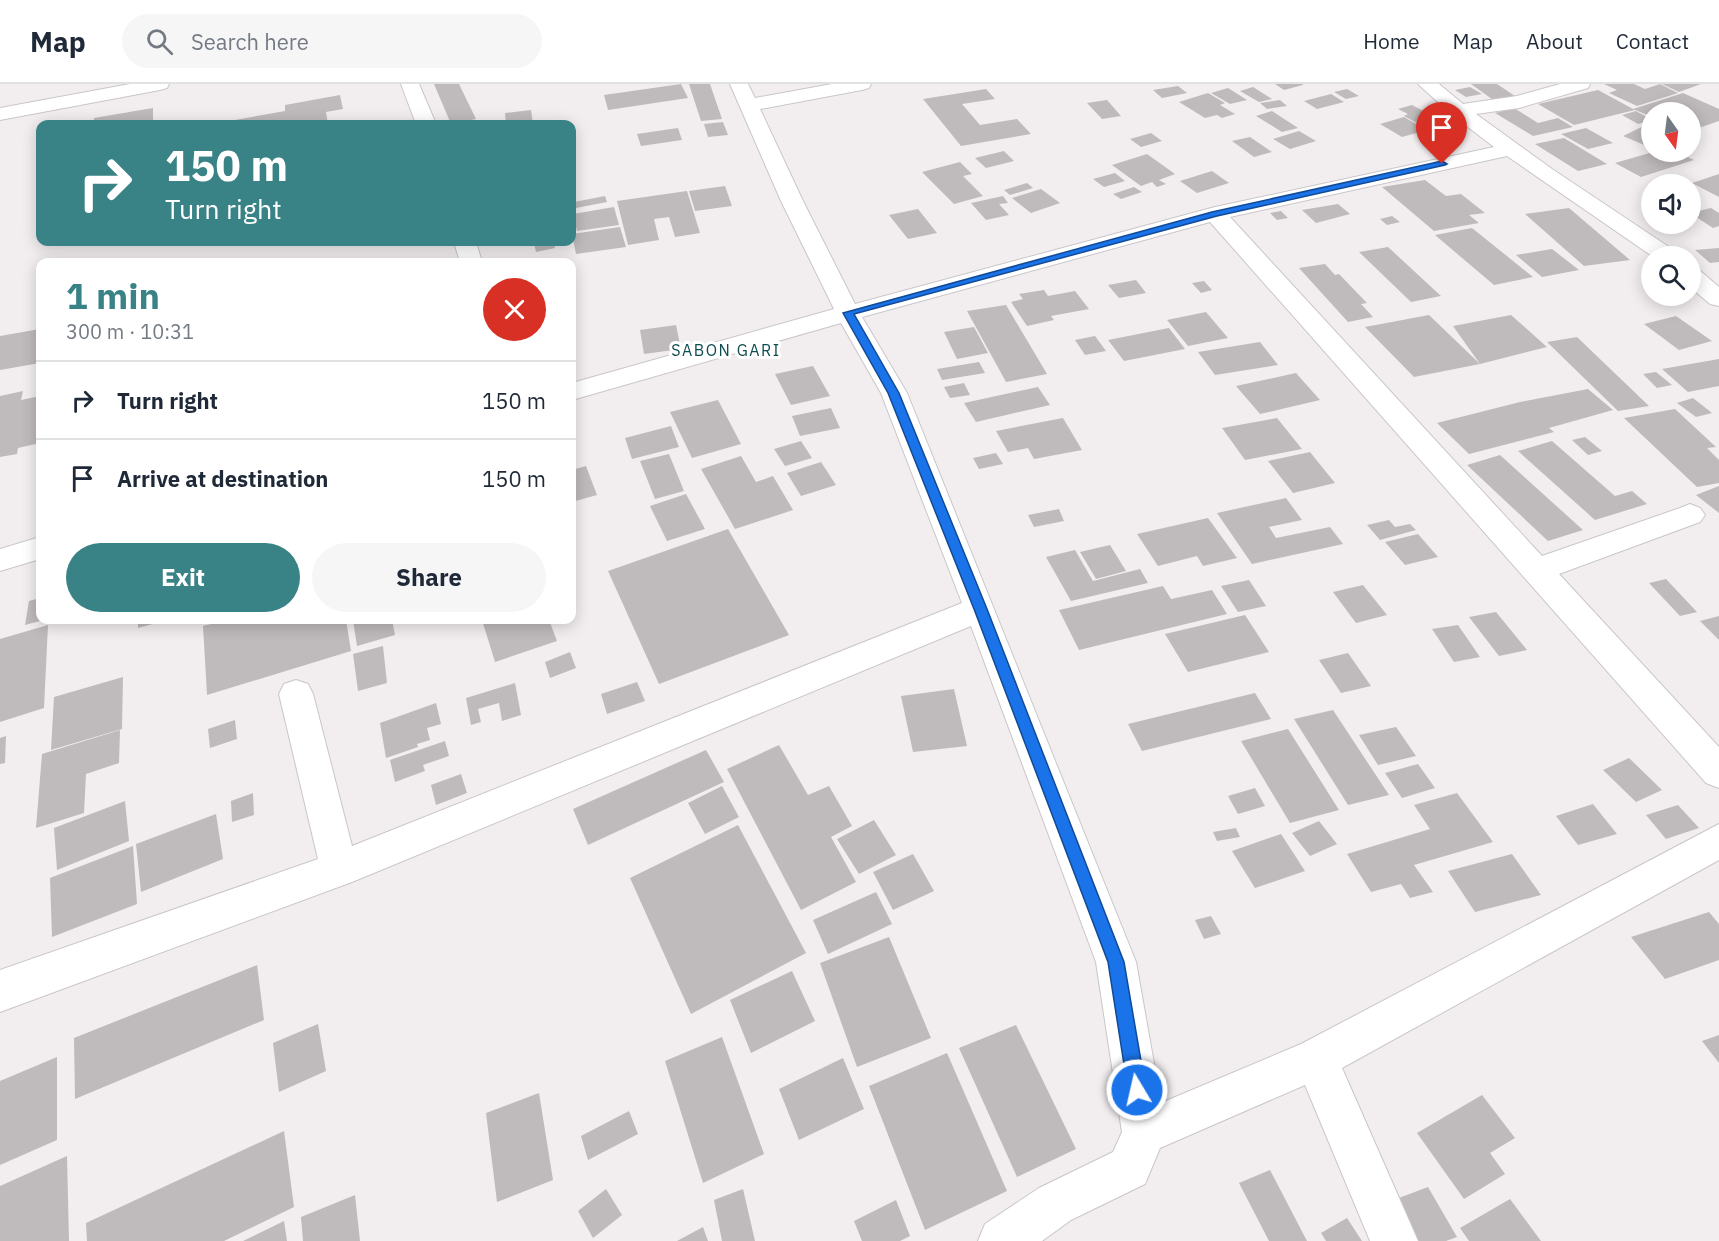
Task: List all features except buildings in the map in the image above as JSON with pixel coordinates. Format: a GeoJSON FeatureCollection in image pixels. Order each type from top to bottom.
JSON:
{"type":"FeatureCollection","features":[{"type":"Feature","properties":{"kind":"street"},"geometry":{"type":"LineString","coordinates":[[0,114],[160,84]]}},
{"type":"Feature","properties":{"kind":"street"},"geometry":{"type":"LineString","coordinates":[[410,84],[424,120]]}},
{"type":"Feature","properties":{"kind":"street"},"geometry":{"type":"LineString","coordinates":[[862,84],[745,94],[792,201],[848,313],[894,393],[1116,962],[1144,1132],[1129,1168],[1055,1204],[1002,1241]]}},
{"type":"Feature","properties":{"kind":"street"},"geometry":{"type":"LineString","coordinates":[[1427,84],[1510,148],[1652,246]]}},
{"type":"Feature","properties":{"kind":"street"},"geometry":{"type":"LineString","coordinates":[[1458,110],[1519,102],[1581,84]]}},
{"type":"Feature","properties":{"kind":"street"},"geometry":{"type":"LineString","coordinates":[[576,391],[848,313],[1215,214],[1510,148]]}},
{"type":"Feature","properties":{"kind":"street"},"geometry":{"type":"LineString","coordinates":[[1215,214],[1719,772]]}},
{"type":"Feature","properties":{"kind":"street"},"geometry":{"type":"LineString","coordinates":[[1701,268],[1719,267]]}},
{"type":"Feature","properties":{"kind":"street"},"geometry":{"type":"LineString","coordinates":[[1701,283],[1719,299]]}},
{"type":"Feature","properties":{"kind":"street"},"geometry":{"type":"LineString","coordinates":[[1536,570],[1690,515]]}},
{"type":"Feature","properties":{"kind":"street"},"geometry":{"type":"LineString","coordinates":[[0,560],[36,549]]}},
{"type":"Feature","properties":{"kind":"street"},"geometry":{"type":"LineString","coordinates":[[0,991],[339,869],[980,609]]}},
{"type":"Feature","properties":{"kind":"street"},"geometry":{"type":"LineString","coordinates":[[296,694],[339,869]]}},
{"type":"Feature","properties":{"kind":"street"},"geometry":{"type":"LineString","coordinates":[[1144,1132],[1316,1059],[1719,841]]}},
{"type":"Feature","properties":{"kind":"street"},"geometry":{"type":"LineString","coordinates":[[1316,1059],[1394,1241]]}},
{"type":"Feature","properties":{"kind":"district","name":"SABON GARI"},"geometry":{"type":"Point","coordinates":[726,350]}},
{"type":"Feature","properties":{"kind":"route"},"geometry":{"type":"LineString","coordinates":[[1137,1090],[1116,962],[894,393],[848,313],[1215,214],[1442,164]]}}]}
